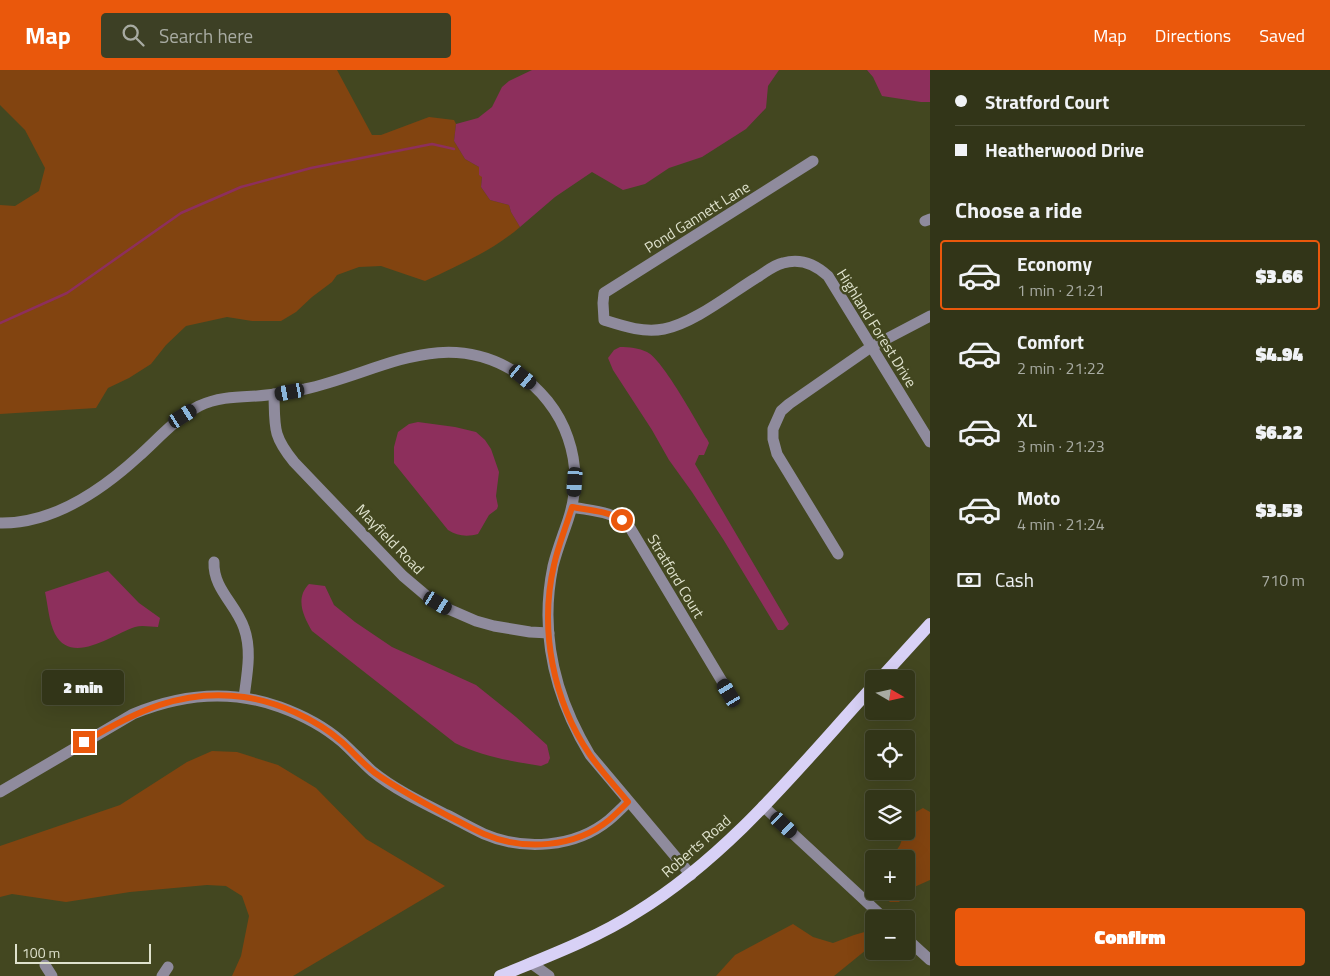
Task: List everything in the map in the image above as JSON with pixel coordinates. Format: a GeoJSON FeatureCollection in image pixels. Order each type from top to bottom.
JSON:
{"type":"FeatureCollection","features":[{"type":"Feature","properties":{"kind":"main road"},"geometry":{"type":"LineString","coordinates":[[888,670],[930,624]]}},
{"type":"Feature","properties":{"kind":"main road","name":"Roberts Road"},"geometry":{"type":"LineString","coordinates":[[500,976],[615,925],[691,875],[731,839],[763,806],[865,695]]}},
{"type":"Feature","properties":{"kind":"street","name":"Pond Gannett Lane"},"geometry":{"type":"LineString","coordinates":[[603,303],[604,293],[813,161]]}},
{"type":"Feature","properties":{"kind":"street","name":"Highland Forest Drive"},"geometry":{"type":"LineString","coordinates":[[603,303],[604,320],[631,328],[661,330],[685,322],[777,265],[793,261],[814,265],[828,276],[930,442]]}},
{"type":"Feature","properties":{"kind":"street"},"geometry":{"type":"LineString","coordinates":[[838,554],[776,454],[773,429],[776,420],[789,404],[871,347],[930,316]]}},
{"type":"Feature","properties":{"kind":"street"},"geometry":{"type":"LineString","coordinates":[[0,522],[23,521],[41,517],[86,496],[124,469],[183,416],[196,407],[219,399],[305,389],[400,359],[431,352],[463,353],[485,358],[511,369],[534,386],[554,409],[568,437],[574,467],[575,482],[572,507],[553,566],[548,608],[549,633],[556,681],[567,714],[590,754],[628,802],[691,875]]}},
{"type":"Feature","properties":{"kind":"street","name":"Mayfield Road"},"geometry":{"type":"LineString","coordinates":[[274,394],[275,429],[281,447],[418,590],[446,608],[476,620],[512,630],[549,633]]}},
{"type":"Feature","properties":{"kind":"street","name":"Stratford Court"},"geometry":{"type":"LineString","coordinates":[[572,507],[614,515],[628,526],[729,693]]}},
{"type":"Feature","properties":{"kind":"street"},"geometry":{"type":"LineString","coordinates":[[214,562],[218,586],[240,617],[248,639],[249,663],[244,697]]}},
{"type":"Feature","properties":{"kind":"street"},"geometry":{"type":"LineString","coordinates":[[0,792],[118,723],[149,708],[168,701],[203,696],[244,697],[281,707],[304,717],[328,731],[372,771],[415,799],[501,840],[535,845],[567,840],[583,835],[600,826],[628,802]]}},
{"type":"Feature","properties":{"kind":"street"},"geometry":{"type":"LineString","coordinates":[[763,806],[875,910]]}},
{"type":"Feature","properties":{"kind":"street"},"geometry":{"type":"LineString","coordinates":[[915,946],[930,960]]}},
{"type":"Feature","properties":{"kind":"street"},"geometry":{"type":"LineString","coordinates":[[532,963],[549,976]]}},
{"type":"Feature","properties":{"kind":"street"},"geometry":{"type":"LineString","coordinates":[[45,965],[52,976]]}},
{"type":"Feature","properties":{"kind":"shaded area"},"geometry":{"type":"Polygon","coordinates":[[[0,70],[337,70],[372,135],[381,135],[429,117],[454,120],[456,124],[454,141],[465,159],[479,167],[482,176],[481,187],[490,200],[509,205],[520,227],[487,250],[425,281],[381,266],[359,267],[337,275],[332,282],[296,312],[281,321],[252,321],[227,317],[186,326],[166,345],[151,364],[129,378],[108,388],[96,408],[0,414],[0,205],[15,206],[39,191],[45,168],[25,130],[0,105],[0,70]]]}},
{"type":"Feature","properties":{"kind":"shaded area"},"geometry":{"type":"Polygon","coordinates":[[[532,70],[779,70],[768,86],[766,108],[746,129],[702,157],[669,168],[645,184],[623,190],[592,172],[555,197],[520,227],[509,205],[490,200],[481,187],[482,177],[479,175],[479,167],[465,159],[454,141],[456,124],[478,118],[492,107],[502,87],[509,81],[532,70]]]}},
{"type":"Feature","properties":{"kind":"shaded area"},"geometry":{"type":"Polygon","coordinates":[[[867,70],[930,70],[930,102],[882,96],[873,77],[867,70]]]}},
{"type":"Feature","properties":{"kind":"shaded area"},"geometry":{"type":"Polygon","coordinates":[[[620,347],[641,350],[654,357],[670,378],[707,439],[709,443],[704,455],[699,455],[695,464],[789,624],[783,630],[778,630],[723,539],[669,460],[613,370],[608,358],[614,350],[620,347]]]}},
{"type":"Feature","properties":{"kind":"shaded area"},"geometry":{"type":"Polygon","coordinates":[[[418,422],[476,432],[491,449],[499,472],[496,496],[498,506],[489,515],[478,534],[462,535],[448,530],[394,463],[394,447],[398,432],[409,424],[418,422]]]}},
{"type":"Feature","properties":{"kind":"shaded area"},"geometry":{"type":"Polygon","coordinates":[[[108,571],[139,603],[160,618],[158,627],[135,627],[105,641],[82,648],[62,643],[53,629],[45,592],[108,571]]]}},
{"type":"Feature","properties":{"kind":"shaded area"},"geometry":{"type":"Polygon","coordinates":[[[309,584],[325,586],[334,605],[392,647],[476,685],[547,745],[550,758],[548,763],[541,766],[508,760],[476,752],[455,743],[312,631],[303,613],[301,601],[302,595],[309,584]]]}},
{"type":"Feature","properties":{"kind":"shaded area"},"geometry":{"type":"Polygon","coordinates":[[[212,751],[237,752],[278,765],[316,788],[366,839],[445,886],[293,976],[232,976],[241,956],[249,916],[242,896],[226,886],[207,885],[130,892],[66,902],[12,894],[0,897],[0,846],[120,805],[187,762],[212,751]]]}},
{"type":"Feature","properties":{"kind":"shaded area"},"geometry":{"type":"Polygon","coordinates":[[[923,808],[930,812],[930,880],[915,887],[915,850],[897,850],[902,840],[915,840],[915,813],[923,808]]]}},
{"type":"Feature","properties":{"kind":"shaded area"},"geometry":{"type":"Polygon","coordinates":[[[888,900],[901,900],[899,902],[890,902],[888,900]]]}},
{"type":"Feature","properties":{"kind":"shaded area"},"geometry":{"type":"Polygon","coordinates":[[[793,924],[813,937],[833,943],[865,932],[865,951],[834,976],[716,976],[735,955],[793,924]]]}},
{"type":"Feature","properties":{"kind":"waterway"},"geometry":{"type":"LineString","coordinates":[[0,323],[67,293],[181,213],[241,187],[311,168],[432,144],[454,149]]}},
{"type":"Feature","properties":{"kind":"route"},"geometry":{"type":"LineString","coordinates":[[84,742],[133,714],[168,701],[203,696],[228,695],[244,697],[281,707],[304,717],[328,731],[372,771],[388,782],[415,799],[484,834],[501,840],[535,845],[551,844],[583,835],[609,820],[628,802],[590,754],[578,735],[563,703],[556,681],[551,654],[548,621],[550,584],[553,566],[572,507],[614,515],[622,520]]}}]}
